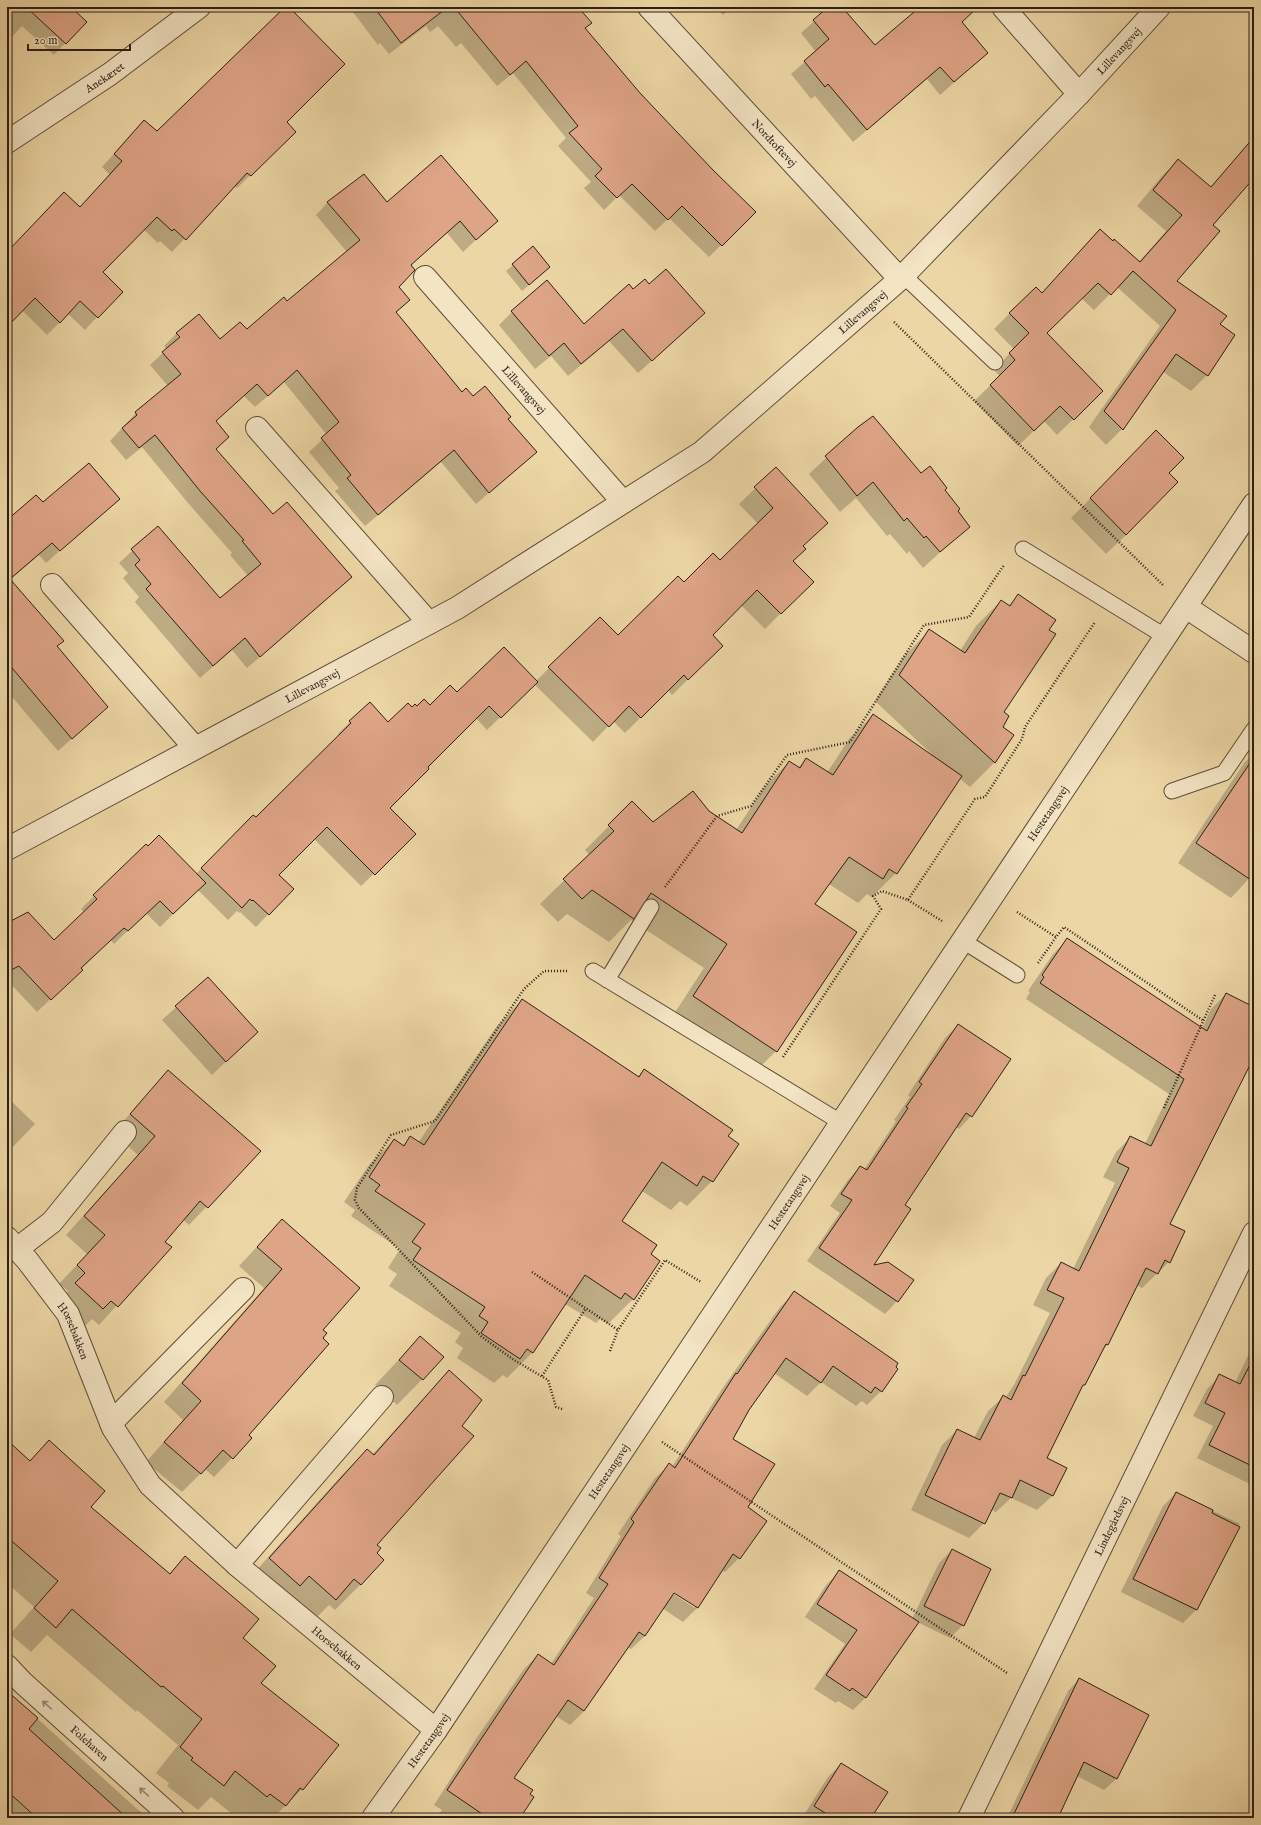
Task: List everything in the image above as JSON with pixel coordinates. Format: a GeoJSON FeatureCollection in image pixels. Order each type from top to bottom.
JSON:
{"type":"FeatureCollection","features":[{"type":"Feature","properties":{"kind":"street","name":"Anekæret"},"geometry":{"type":"LineString","coordinates":[[7,142],[110,74],[199,7]]}},
{"type":"Feature","properties":{"kind":"street","name":"Nordtoftevej"},"geometry":{"type":"LineString","coordinates":[[649,7],[901,277]]}},
{"type":"Feature","properties":{"kind":"street"},"geometry":{"type":"LineString","coordinates":[[1003,7],[1079,94]]}},
{"type":"Feature","properties":{"kind":"street","name":"Lillevangsvej"},"geometry":{"type":"LineString","coordinates":[[7,849],[457,608],[702,452],[901,277],[1079,94],[1160,7]]}},
{"type":"Feature","properties":{"kind":"street","name":"Lillevangsvej"},"geometry":{"type":"LineString","coordinates":[[425,277],[623,502]]}},
{"type":"Feature","properties":{"kind":"street"},"geometry":{"type":"LineString","coordinates":[[257,428],[429,623]]}},
{"type":"Feature","properties":{"kind":"street","name":"Hestetangsvej"},"geometry":{"type":"LineString","coordinates":[[373,1818],[436,1730],[1254,504]]}},
{"type":"Feature","properties":{"kind":"street"},"geometry":{"type":"LineString","coordinates":[[52,585],[195,748]]}},
{"type":"Feature","properties":{"kind":"street"},"geometry":{"type":"LineString","coordinates":[[1186,607],[1254,652]]}},
{"type":"Feature","properties":{"kind":"street","name":"Horsebakken"},"geometry":{"type":"LineString","coordinates":[[125,1132],[52,1222],[12,1244],[68,1314],[111,1423],[150,1485],[237,1565],[436,1730]]}},
{"type":"Feature","properties":{"kind":"street","name":"Lindegårdsvej"},"geometry":{"type":"LineString","coordinates":[[969,1818],[1030,1689],[1254,1233]]}},
{"type":"Feature","properties":{"kind":"street"},"geometry":{"type":"LineString","coordinates":[[111,1423],[243,1289]]}},
{"type":"Feature","properties":{"kind":"street"},"geometry":{"type":"LineString","coordinates":[[237,1565],[382,1397]]}},
{"type":"Feature","properties":{"kind":"street","name":"Folehaven"},"geometry":{"type":"LineString","coordinates":[[7,1666],[23,1683],[173,1818]]}},
{"type":"Feature","properties":{"kind":"lane"},"geometry":{"type":"LineString","coordinates":[[901,277],[995,362]]}},
{"type":"Feature","properties":{"kind":"lane"},"geometry":{"type":"LineString","coordinates":[[1023,548],[1166,637]]}},
{"type":"Feature","properties":{"kind":"lane"},"geometry":{"type":"LineString","coordinates":[[1172,791],[1224,773],[1254,729]]}},
{"type":"Feature","properties":{"kind":"lane"},"geometry":{"type":"LineString","coordinates":[[607,980],[651,907]]}},
{"type":"Feature","properties":{"kind":"lane"},"geometry":{"type":"LineString","coordinates":[[964,939],[1017,975]]}},
{"type":"Feature","properties":{"kind":"lane"},"geometry":{"type":"LineString","coordinates":[[593,971],[842,1123]]}},
{"type":"Feature","properties":{"kind":"path"},"geometry":{"type":"LineString","coordinates":[[873,301],[1186,607]]}},
{"type":"Feature","properties":{"kind":"path"},"geometry":{"type":"LineString","coordinates":[[651,907],[718,816],[752,806],[787,755],[850,742],[924,625],[969,617],[1016,546],[1023,548]]}},
{"type":"Feature","properties":{"kind":"path"},"geometry":{"type":"LineString","coordinates":[[908,900],[975,800],[985,797],[1022,739],[1025,727],[1109,602]]}},
{"type":"Feature","properties":{"kind":"path"},"geometry":{"type":"LineString","coordinates":[[768,1078],[881,909],[873,896],[882,891],[908,900],[964,939]]}},
{"type":"Feature","properties":{"kind":"path"},"geometry":{"type":"LineString","coordinates":[[993,896],[1056,937],[1064,927],[1204,1021]]}},
{"type":"Feature","properties":{"kind":"path"},"geometry":{"type":"LineString","coordinates":[[562,1409],[556,1407],[548,1380],[514,1360],[482,1337],[359,1208],[355,1200],[357,1188],[392,1135],[435,1121],[524,989],[544,971],[593,971]]}},
{"type":"Feature","properties":{"kind":"path"},"geometry":{"type":"LineString","coordinates":[[1164,1108],[1215,995]]}},
{"type":"Feature","properties":{"kind":"path"},"geometry":{"type":"LineString","coordinates":[[610,1352],[618,1330],[665,1260],[725,1297]]}},
{"type":"Feature","properties":{"kind":"path"},"geometry":{"type":"LineString","coordinates":[[532,1272],[618,1330]]}},
{"type":"Feature","properties":{"kind":"path"},"geometry":{"type":"LineString","coordinates":[[542,1376],[586,1308]]}},
{"type":"Feature","properties":{"kind":"path"},"geometry":{"type":"LineString","coordinates":[[639,1427],[1030,1689]]}},
{"type":"Feature","properties":{"kind":"building"},"geometry":{"type":"Polygon","coordinates":[[[26,7],[71,7],[87,22],[66,44],[26,7]]]}},
{"type":"Feature","properties":{"kind":"building"},"geometry":{"type":"Polygon","coordinates":[[[285,7],[289,7],[345,64],[287,122],[296,132],[251,176],[247,173],[186,240],[174,229],[172,231],[157,217],[103,272],[123,292],[98,318],[80,301],[60,323],[35,298],[7,327],[7,252],[64,192],[80,207],[122,161],[114,154],[144,120],[157,131],[285,7]]]}},
{"type":"Feature","properties":{"kind":"building"},"geometry":{"type":"Polygon","coordinates":[[[374,7],[448,7],[401,43],[374,7]]]}},
{"type":"Feature","properties":{"kind":"building"},"geometry":{"type":"Polygon","coordinates":[[[454,7],[578,7],[592,23],[585,28],[640,93],[713,170],[756,212],[722,246],[682,206],[668,220],[632,184],[617,198],[595,176],[602,169],[569,133],[578,126],[526,61],[510,75],[454,7]]]}},
{"type":"Feature","properties":{"kind":"building"},"geometry":{"type":"Polygon","coordinates":[[[828,7],[842,7],[875,45],[920,7],[978,7],[962,22],[988,53],[954,82],[940,67],[867,130],[828,84],[825,87],[804,61],[829,39],[813,20],[828,7]]]}},
{"type":"Feature","properties":{"kind":"building"},"geometry":{"type":"Polygon","coordinates":[[[1254,137],[1254,178],[1213,225],[1220,231],[1177,281],[1227,316],[1220,324],[1235,335],[1208,376],[1176,354],[1123,430],[1104,411],[1176,310],[1133,271],[1111,295],[1098,283],[1047,333],[1103,391],[1074,420],[1060,406],[1034,431],[990,385],[1015,360],[1009,353],[1029,333],[1009,313],[1036,287],[1042,293],[1100,229],[1140,262],[1182,215],[1153,190],[1178,159],[1211,187],[1254,137]]]}},
{"type":"Feature","properties":{"kind":"building"},"geometry":{"type":"Polygon","coordinates":[[[441,155],[498,221],[476,240],[460,221],[411,265],[415,270],[399,287],[410,300],[396,312],[462,392],[466,388],[473,396],[485,386],[511,417],[508,419],[537,452],[489,493],[454,450],[378,515],[347,478],[351,475],[321,438],[339,422],[297,370],[268,396],[257,384],[216,421],[229,437],[216,449],[273,514],[287,502],[352,577],[260,657],[245,638],[213,666],[146,589],[151,584],[135,565],[140,560],[131,549],[158,526],[220,598],[261,564],[242,541],[244,540],[200,491],[155,435],[139,448],[122,428],[137,415],[135,412],[181,374],[162,352],[180,337],[176,333],[199,314],[220,339],[240,322],[247,329],[284,297],[287,301],[360,240],[327,202],[364,174],[387,202],[441,155]]]}},
{"type":"Feature","properties":{"kind":"building"},"geometry":{"type":"Polygon","coordinates":[[[533,246],[550,267],[529,285],[512,264],[533,246]]]}},
{"type":"Feature","properties":{"kind":"building"},"geometry":{"type":"Polygon","coordinates":[[[666,269],[705,313],[652,361],[623,329],[581,364],[564,343],[549,356],[511,311],[547,280],[584,324],[629,284],[633,289],[645,279],[649,284],[666,269]]]}},
{"type":"Feature","properties":{"kind":"building"},"geometry":{"type":"Polygon","coordinates":[[[873,416],[921,473],[930,466],[947,488],[945,490],[960,509],[958,511],[970,527],[940,552],[926,536],[924,538],[907,518],[904,521],[873,482],[857,496],[825,456],[873,416]]]}},
{"type":"Feature","properties":{"kind":"building"},"geometry":{"type":"Polygon","coordinates":[[[1156,430],[1184,458],[1169,473],[1178,482],[1126,535],[1090,498],[1156,430]]]}},
{"type":"Feature","properties":{"kind":"building"},"geometry":{"type":"Polygon","coordinates":[[[89,463],[120,499],[60,551],[52,543],[10,579],[64,641],[57,646],[108,707],[72,739],[7,662],[7,520],[36,495],[43,502],[89,463]]]}},
{"type":"Feature","properties":{"kind":"building"},"geometry":{"type":"Polygon","coordinates":[[[776,467],[828,523],[803,546],[806,549],[793,561],[814,582],[781,614],[757,590],[713,635],[723,646],[688,680],[684,675],[641,718],[629,706],[609,727],[548,667],[600,617],[618,635],[678,576],[684,582],[713,553],[720,560],[773,508],[754,487],[776,467]]]}},
{"type":"Feature","properties":{"kind":"building"},"geometry":{"type":"Polygon","coordinates":[[[1018,594],[1056,620],[1049,630],[1056,634],[1004,712],[1009,716],[1003,727],[1014,735],[995,763],[899,675],[929,629],[965,653],[1001,600],[1010,606],[1018,594]]]}},
{"type":"Feature","properties":{"kind":"building"},"geometry":{"type":"Polygon","coordinates":[[[504,647],[538,682],[501,718],[489,706],[428,767],[429,769],[390,808],[416,834],[375,875],[327,827],[279,875],[294,889],[269,915],[250,899],[242,908],[201,868],[253,815],[256,817],[351,723],[349,721],[370,702],[388,722],[408,703],[412,707],[415,704],[417,706],[424,699],[430,705],[450,685],[457,692],[504,647]]]}},
{"type":"Feature","properties":{"kind":"building"},"geometry":{"type":"Polygon","coordinates":[[[873,714],[962,776],[897,874],[889,869],[883,879],[849,857],[815,904],[857,932],[777,1052],[693,996],[727,944],[651,893],[634,919],[592,890],[582,899],[563,879],[614,831],[608,825],[632,801],[653,822],[693,791],[709,811],[742,833],[789,761],[800,768],[806,758],[833,775],[873,714]]]}},
{"type":"Feature","properties":{"kind":"building"},"geometry":{"type":"Polygon","coordinates":[[[1254,757],[1254,882],[1196,843],[1254,757]]]}},
{"type":"Feature","properties":{"kind":"building"},"geometry":{"type":"Polygon","coordinates":[[[159,835],[206,883],[173,914],[160,901],[128,931],[124,928],[81,968],[83,970],[51,1000],[19,966],[7,972],[7,923],[28,912],[54,940],[97,899],[93,895],[146,844],[148,846],[159,835]]]}},
{"type":"Feature","properties":{"kind":"building"},"geometry":{"type":"Polygon","coordinates":[[[1067,938],[1207,1031],[1226,993],[1254,1007],[1254,1057],[1170,1224],[1185,1231],[1170,1263],[1165,1260],[1158,1274],[1146,1268],[1108,1345],[1106,1344],[1085,1385],[1083,1385],[1047,1458],[1067,1468],[1053,1496],[1020,1480],[1012,1498],[1000,1493],[985,1524],[925,1495],[957,1429],[980,1440],[1003,1395],[1011,1400],[1023,1375],[1025,1376],[1064,1298],[1047,1290],[1061,1262],[1079,1271],[1129,1168],[1117,1162],[1130,1136],[1151,1146],[1184,1079],[1040,983],[1044,977],[1042,975],[1067,938]]]}},
{"type":"Feature","properties":{"kind":"building"},"geometry":{"type":"Polygon","coordinates":[[[208,977],[258,1032],[226,1062],[175,1006],[208,977]]]}},
{"type":"Feature","properties":{"kind":"building"},"geometry":{"type":"Polygon","coordinates":[[[522,999],[639,1077],[644,1069],[733,1130],[728,1136],[739,1144],[713,1182],[703,1176],[697,1186],[662,1162],[622,1221],[657,1245],[651,1254],[660,1261],[634,1300],[625,1293],[621,1299],[585,1275],[533,1353],[527,1349],[520,1359],[481,1333],[488,1322],[479,1316],[485,1307],[413,1260],[421,1248],[412,1242],[425,1224],[375,1191],[380,1185],[369,1177],[394,1139],[404,1146],[410,1136],[424,1145],[522,999]]]}},
{"type":"Feature","properties":{"kind":"building"},"geometry":{"type":"Polygon","coordinates":[[[958,1024],[1011,1059],[972,1117],[966,1113],[905,1205],[911,1209],[874,1265],[888,1262],[914,1280],[898,1302],[819,1248],[852,1200],[841,1194],[860,1166],[867,1170],[908,1108],[906,1107],[922,1084],[919,1082],[958,1024]]]}},
{"type":"Feature","properties":{"kind":"building"},"geometry":{"type":"Polygon","coordinates":[[[168,1070],[261,1151],[208,1208],[200,1201],[165,1242],[172,1247],[118,1307],[111,1301],[103,1309],[75,1283],[85,1273],[77,1265],[105,1235],[84,1216],[155,1136],[130,1114],[168,1070]]]}},
{"type":"Feature","properties":{"kind":"building"},"geometry":{"type":"Polygon","coordinates":[[[282,1219],[360,1288],[323,1330],[327,1333],[323,1338],[329,1344],[249,1435],[252,1438],[233,1459],[223,1450],[201,1474],[164,1442],[201,1401],[182,1383],[282,1269],[257,1247],[282,1219]]]}},
{"type":"Feature","properties":{"kind":"building"},"geometry":{"type":"Polygon","coordinates":[[[794,1291],[898,1363],[896,1367],[898,1369],[882,1392],[875,1387],[871,1393],[833,1366],[821,1383],[786,1358],[749,1410],[733,1439],[775,1464],[748,1507],[767,1521],[740,1559],[733,1554],[698,1608],[674,1593],[645,1636],[639,1632],[584,1711],[568,1700],[514,1778],[533,1790],[530,1794],[534,1797],[520,1818],[488,1818],[447,1790],[538,1654],[554,1665],[608,1584],[599,1578],[634,1522],[631,1519],[669,1463],[675,1468],[736,1373],[737,1374],[794,1291]]]}},
{"type":"Feature","properties":{"kind":"building"},"geometry":{"type":"Polygon","coordinates":[[[420,1336],[444,1357],[423,1380],[399,1360],[420,1336]]]}},
{"type":"Feature","properties":{"kind":"building"},"geometry":{"type":"Polygon","coordinates":[[[1254,1357],[1254,1467],[1209,1445],[1225,1413],[1205,1403],[1219,1374],[1240,1384],[1254,1357]]]}},
{"type":"Feature","properties":{"kind":"building"},"geometry":{"type":"Polygon","coordinates":[[[449,1370],[482,1400],[462,1426],[474,1436],[377,1545],[381,1548],[377,1553],[384,1560],[361,1585],[354,1579],[336,1600],[309,1576],[300,1586],[269,1558],[367,1449],[374,1455],[449,1370]]]}},
{"type":"Feature","properties":{"kind":"building"},"geometry":{"type":"Polygon","coordinates":[[[7,1440],[30,1461],[49,1440],[105,1491],[91,1507],[170,1574],[185,1556],[259,1619],[243,1638],[276,1666],[261,1683],[339,1745],[303,1790],[300,1788],[286,1806],[270,1794],[267,1797],[235,1771],[224,1786],[191,1760],[193,1758],[180,1747],[202,1719],[163,1686],[161,1687],[72,1609],[56,1628],[34,1608],[58,1581],[7,1537],[7,1440]]]}},
{"type":"Feature","properties":{"kind":"building"},"geometry":{"type":"Polygon","coordinates":[[[1176,1492],[1213,1510],[1212,1513],[1240,1527],[1197,1610],[1133,1579],[1176,1492]]]}},
{"type":"Feature","properties":{"kind":"building"},"geometry":{"type":"Polygon","coordinates":[[[952,1549],[991,1569],[964,1626],[924,1606],[952,1549]]]}},
{"type":"Feature","properties":{"kind":"building"},"geometry":{"type":"Polygon","coordinates":[[[839,1570],[919,1622],[866,1698],[852,1688],[850,1691],[826,1675],[857,1630],[817,1604],[839,1570]]]}},
{"type":"Feature","properties":{"kind":"building"},"geometry":{"type":"Polygon","coordinates":[[[1079,1678],[1149,1715],[1117,1779],[1084,1762],[1058,1818],[1012,1818],[1079,1678]]]}},
{"type":"Feature","properties":{"kind":"building"},"geometry":{"type":"Polygon","coordinates":[[[7,1691],[38,1718],[29,1729],[127,1818],[37,1818],[7,1791],[7,1691]]]}},
{"type":"Feature","properties":{"kind":"building"},"geometry":{"type":"Polygon","coordinates":[[[841,1763],[888,1792],[871,1818],[833,1818],[814,1806],[841,1763]]]}}]}
